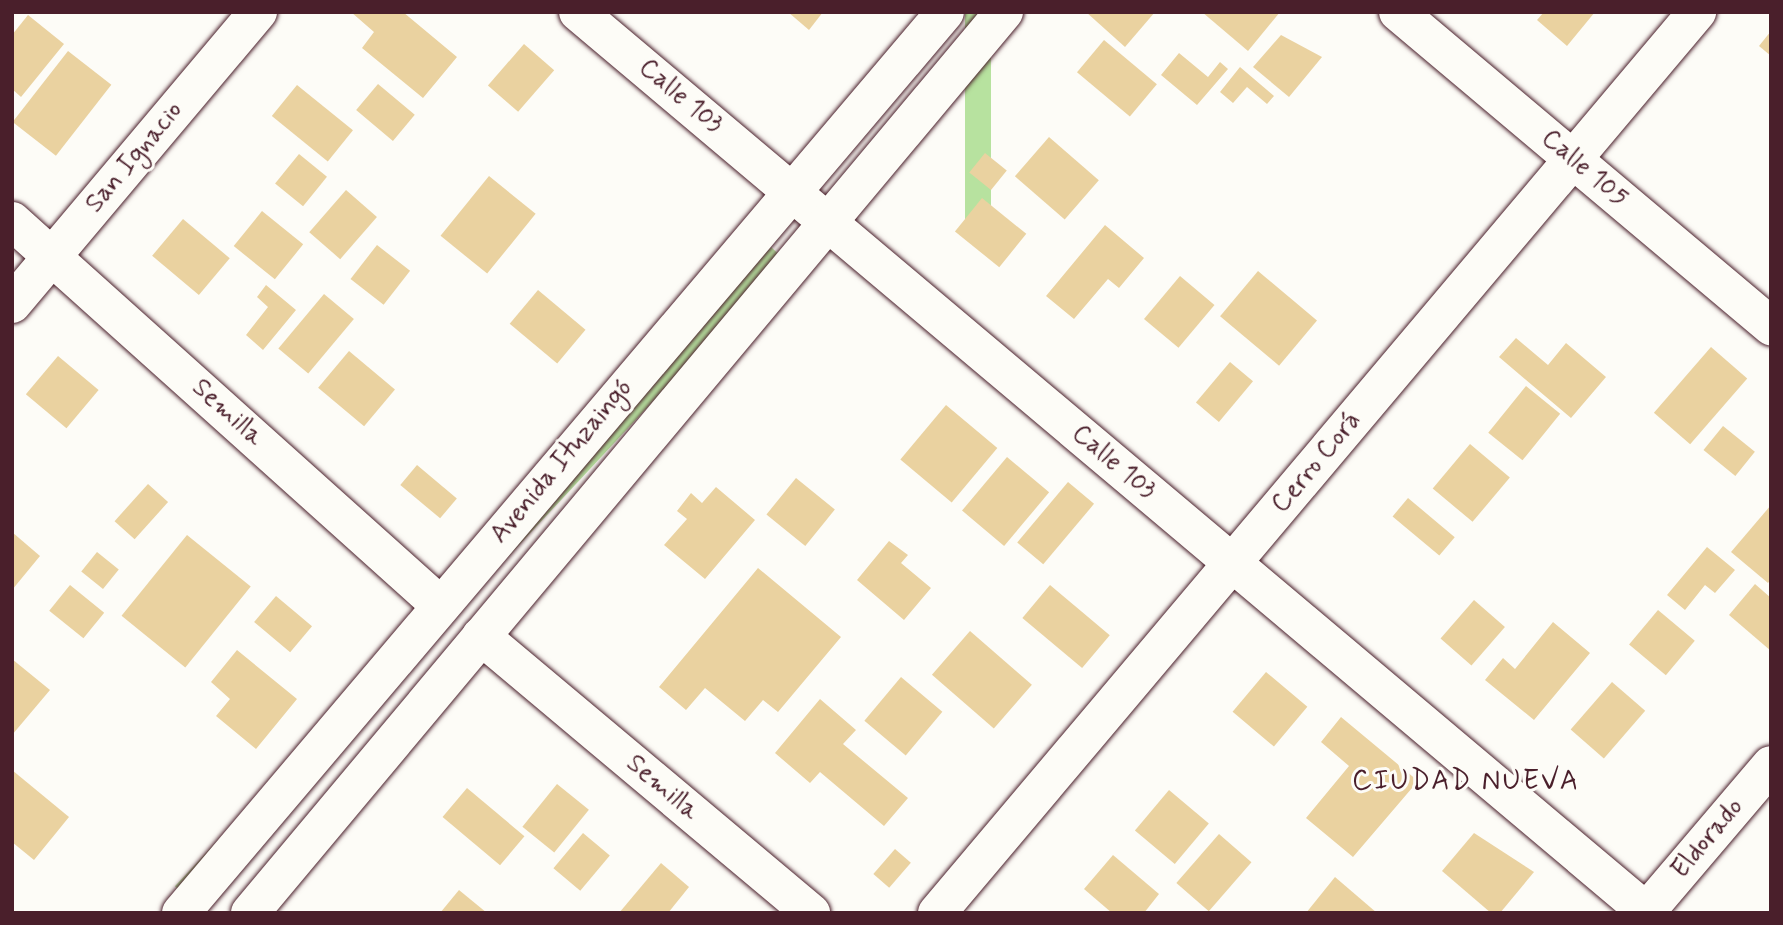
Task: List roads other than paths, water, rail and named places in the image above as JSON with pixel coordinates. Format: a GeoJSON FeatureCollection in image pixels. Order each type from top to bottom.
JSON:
{"type":"FeatureCollection","features":[{"type":"Feature","properties":{"kind":"street","name":"San Ignacio"},"geometry":{"type":"LineString","coordinates":[[12,304],[258,12]]}},
{"type":"Feature","properties":{"kind":"street","name":"Calle 103"},"geometry":{"type":"LineString","coordinates":[[578,12],[1647,912]]}},
{"type":"Feature","properties":{"kind":"street","name":"Avenida Ituzaingó"},"geometry":{"type":"LineString","coordinates":[[181,913],[945,12]]}},
{"type":"Feature","properties":{"kind":"street","name":"Avenida Ituzaingó"},"geometry":{"type":"LineString","coordinates":[[250,913],[1004,12]]}},
{"type":"Feature","properties":{"kind":"street","name":"Calle 105"},"geometry":{"type":"LineString","coordinates":[[1398,12],[1771,326]]}},
{"type":"Feature","properties":{"kind":"street","name":"Cerro Corá"},"geometry":{"type":"LineString","coordinates":[[937,913],[1697,12]]}},
{"type":"Feature","properties":{"kind":"street","name":"Semilla"},"geometry":{"type":"LineString","coordinates":[[12,221],[441,606]]}},
{"type":"Feature","properties":{"kind":"street","name":"Semilla"},"geometry":{"type":"LineString","coordinates":[[481,636],[811,913]]}},
{"type":"Feature","properties":{"kind":"street","name":"Eldorado"},"geometry":{"type":"LineString","coordinates":[[1647,912],[1771,765]]}},
{"type":"Feature","properties":{"kind":"district","name":"CIUDAD NUEVA"},"geometry":{"type":"Point","coordinates":[1466,782]}}]}
